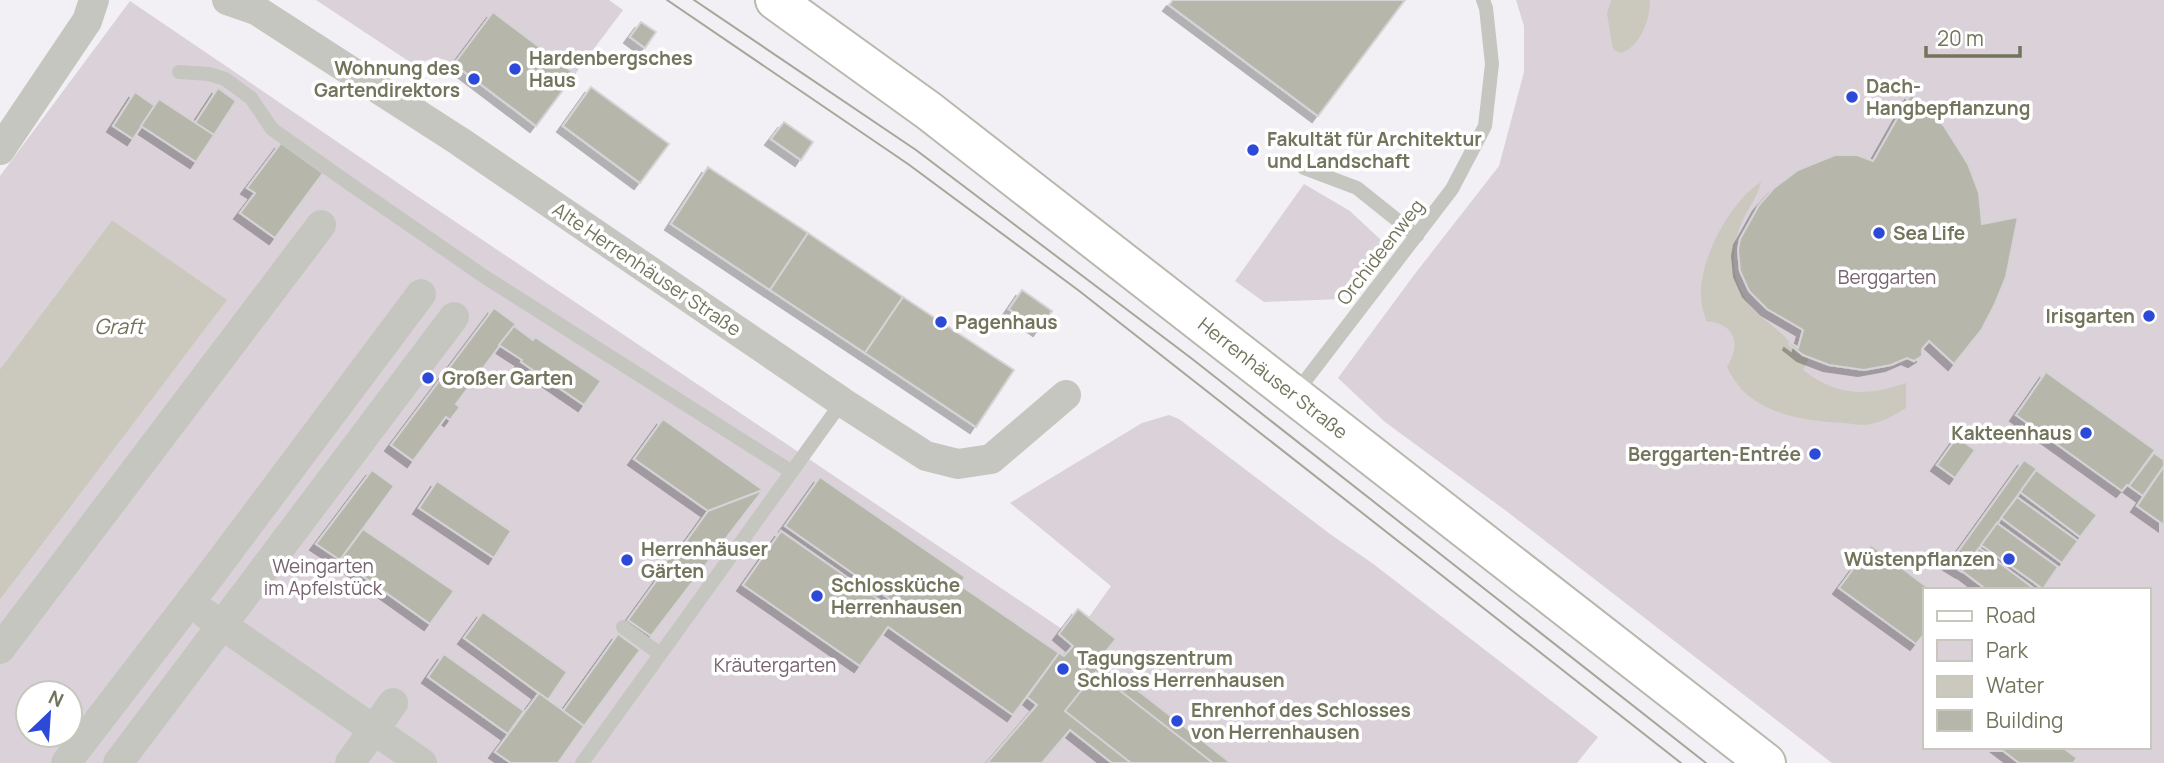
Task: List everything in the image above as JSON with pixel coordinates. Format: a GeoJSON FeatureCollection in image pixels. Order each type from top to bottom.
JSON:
{"type":"FeatureCollection","features":[{"type":"Feature","properties":{"kind":"street"},"geometry":{"type":"LineString","coordinates":[[0,150],[87,21],[94,0]]}},
{"type":"Feature","properties":{"kind":"street","name":"Alte Herrenhäuser Straße"},"geometry":{"type":"LineString","coordinates":[[227,0],[256,10],[448,133],[842,402],[926,456],[958,464],[990,459],[1066,395]]}},
{"type":"Feature","properties":{"kind":"street","name":"Herrenhäuser Straße"},"geometry":{"type":"LineString","coordinates":[[775,0],[929,111],[1766,763]]}},
{"type":"Feature","properties":{"kind":"street"},"geometry":{"type":"LineString","coordinates":[[0,649],[321,225]]}},
{"type":"Feature","properties":{"kind":"street"},"geometry":{"type":"LineString","coordinates":[[66,763],[421,294]]}},
{"type":"Feature","properties":{"kind":"street"},"geometry":{"type":"LineString","coordinates":[[118,763],[454,317]]}},
{"type":"Feature","properties":{"kind":"street"},"geometry":{"type":"LineString","coordinates":[[189,602],[422,763]]}},
{"type":"Feature","properties":{"kind":"street"},"geometry":{"type":"LineString","coordinates":[[350,763],[393,703]]}},
{"type":"Feature","properties":{"kind":"lane","name":"Orchideenweg"},"geometry":{"type":"LineString","coordinates":[[1294,395],[1452,189],[1485,126],[1492,64],[1483,0]]}},
{"type":"Feature","properties":{"kind":"lane"},"geometry":{"type":"LineString","coordinates":[[179,72],[209,74],[232,83],[250,98],[272,129],[349,184],[485,277],[792,471]]}},
{"type":"Feature","properties":{"kind":"lane"},"geometry":{"type":"LineString","coordinates":[[1304,168],[1357,188],[1417,236]]}},
{"type":"Feature","properties":{"kind":"lane"},"geometry":{"type":"LineString","coordinates":[[582,763],[842,402]]}},
{"type":"Feature","properties":{"kind":"lane"},"geometry":{"type":"LineString","coordinates":[[623,627],[660,654]]}},
{"type":"Feature","properties":{"kind":"green space"},"geometry":{"type":"Polygon","coordinates":[[[316,0],[609,0],[623,10],[575,74],[494,13],[454,64],[435,59],[416,66],[316,0]]]}},
{"type":"Feature","properties":{"kind":"green space","name":"Berggarten"},"geometry":{"type":"Polygon","coordinates":[[[1516,0],[2164,0],[2164,763],[2073,763],[2077,758],[2065,749],[2150,749],[2150,588],[1923,588],[1923,749],[2001,749],[2019,763],[1832,763],[1509,513],[1385,422],[1338,378],[1499,166],[1524,72],[1524,26],[1516,0]]]}},
{"type":"Feature","properties":{"kind":"green space","name":"Großer Garten"},"geometry":{"type":"Polygon","coordinates":[[[130,1],[1062,629],[1089,617],[1111,586],[1010,503],[1142,423],[1169,415],[1179,419],[1372,563],[1598,737],[1577,763],[0,763],[0,600],[226,301],[112,220],[0,369],[0,176],[130,1]]]}},
{"type":"Feature","properties":{"kind":"green space"},"geometry":{"type":"Polygon","coordinates":[[[1304,184],[1350,211],[1383,242],[1340,299],[1264,302],[1235,281],[1304,184]]]}},
{"type":"Feature","properties":{"kind":"water"},"geometry":{"type":"Polygon","coordinates":[[[1611,0],[1650,0],[1643,31],[1634,44],[1621,53],[1614,50],[1612,45],[1607,13],[1611,0]]]}},
{"type":"Feature","properties":{"kind":"water"},"geometry":{"type":"Polygon","coordinates":[[[1761,182],[1742,222],[1735,246],[1734,270],[1748,303],[1790,342],[1789,345],[1809,358],[1803,370],[1816,379],[1852,392],[1878,391],[1906,383],[1906,408],[1868,425],[1803,419],[1764,406],[1742,390],[1734,379],[1727,367],[1734,351],[1733,337],[1724,326],[1706,321],[1701,290],[1703,273],[1716,237],[1726,220],[1737,204],[1761,182]]]}},
{"type":"Feature","properties":{"kind":"water","name":"Graft"},"geometry":{"type":"Polygon","coordinates":[[[112,220],[227,300],[0,600],[0,369],[112,220]]]}},
{"type":"Feature","properties":{"kind":"building"},"geometry":{"type":"Polygon","coordinates":[[[1173,0],[1405,0],[1318,116],[1169,5],[1173,0]]]}},
{"type":"Feature","properties":{"kind":"building","name":"Hardenbergsches Haus"},"geometry":{"type":"Polygon","coordinates":[[[493,12],[575,74],[536,126],[454,64],[493,12]]]}},
{"type":"Feature","properties":{"kind":"building"},"geometry":{"type":"Polygon","coordinates":[[[641,22],[656,32],[645,48],[630,37],[641,22]]]}},
{"type":"Feature","properties":{"kind":"building"},"geometry":{"type":"Polygon","coordinates":[[[591,87],[669,144],[640,183],[563,126],[591,87]]]}},
{"type":"Feature","properties":{"kind":"building"},"geometry":{"type":"Polygon","coordinates":[[[218,88],[236,101],[214,135],[195,123],[218,88]]]}},
{"type":"Feature","properties":{"kind":"building"},"geometry":{"type":"Polygon","coordinates":[[[135,92],[155,106],[133,139],[113,126],[135,92]]]}},
{"type":"Feature","properties":{"kind":"building","name":"Sea Life"},"geometry":{"type":"Polygon","coordinates":[[[1911,94],[1944,126],[1968,164],[1979,193],[1982,224],[2018,217],[2006,277],[1982,329],[1954,364],[1929,341],[1922,349],[1922,356],[1914,361],[1907,358],[1891,365],[1864,370],[1829,365],[1803,355],[1789,344],[1790,342],[1798,348],[1803,330],[1767,309],[1749,291],[1740,271],[1740,239],[1759,205],[1774,188],[1798,170],[1835,155],[1857,155],[1873,161],[1911,94]]]}},
{"type":"Feature","properties":{"kind":"building"},"geometry":{"type":"Polygon","coordinates":[[[159,99],[214,135],[196,162],[141,126],[159,99]]]}},
{"type":"Feature","properties":{"kind":"building"},"geometry":{"type":"Polygon","coordinates":[[[784,122],[813,142],[801,160],[771,139],[784,122]]]}},
{"type":"Feature","properties":{"kind":"building"},"geometry":{"type":"Polygon","coordinates":[[[281,143],[323,173],[275,238],[240,213],[255,193],[247,188],[281,143]]]}},
{"type":"Feature","properties":{"kind":"building"},"geometry":{"type":"Polygon","coordinates":[[[708,167],[808,233],[770,290],[671,224],[708,167]]]}},
{"type":"Feature","properties":{"kind":"building"},"geometry":{"type":"Polygon","coordinates":[[[808,233],[903,297],[865,353],[770,290],[808,233]]]}},
{"type":"Feature","properties":{"kind":"building"},"geometry":{"type":"Polygon","coordinates":[[[1022,290],[1052,311],[1039,330],[1009,309],[1022,290]]]}},
{"type":"Feature","properties":{"kind":"building"},"geometry":{"type":"Polygon","coordinates":[[[903,297],[1014,370],[976,427],[865,353],[903,297]]]}},
{"type":"Feature","properties":{"kind":"building"},"geometry":{"type":"Polygon","coordinates":[[[494,308],[516,324],[456,404],[460,407],[450,420],[446,417],[413,461],[391,445],[494,308]]]}},
{"type":"Feature","properties":{"kind":"building"},"geometry":{"type":"Polygon","coordinates":[[[514,326],[601,381],[584,405],[499,345],[514,326]]]}},
{"type":"Feature","properties":{"kind":"building","name":"Kakteenhaus"},"geometry":{"type":"Polygon","coordinates":[[[2046,372],[2155,450],[2129,486],[2122,491],[2016,415],[2046,372]]]}},
{"type":"Feature","properties":{"kind":"building"},"geometry":{"type":"Polygon","coordinates":[[[663,419],[763,490],[708,511],[634,459],[663,419]]]}},
{"type":"Feature","properties":{"kind":"building"},"geometry":{"type":"Polygon","coordinates":[[[1957,437],[1975,450],[1955,478],[1937,465],[1957,437]]]}},
{"type":"Feature","properties":{"kind":"building"},"geometry":{"type":"Polygon","coordinates":[[[2154,453],[2164,460],[2164,466],[2143,496],[2129,486],[2154,453]]]}},
{"type":"Feature","properties":{"kind":"building"},"geometry":{"type":"Polygon","coordinates":[[[2024,460],[2037,469],[1962,572],[1949,564],[2024,460]]]}},
{"type":"Feature","properties":{"kind":"building"},"geometry":{"type":"Polygon","coordinates":[[[2164,466],[2164,525],[2137,506],[2164,466]]]}},
{"type":"Feature","properties":{"kind":"building"},"geometry":{"type":"Polygon","coordinates":[[[372,470],[394,486],[340,560],[316,544],[372,470]]]}},
{"type":"Feature","properties":{"kind":"building"},"geometry":{"type":"Polygon","coordinates":[[[2036,470],[2097,515],[2080,537],[2020,492],[2036,470]]]}},
{"type":"Feature","properties":{"kind":"building","name":"Schlossküche Herrenhausen"},"geometry":{"type":"Polygon","coordinates":[[[820,477],[965,577],[960,585],[1059,653],[1013,715],[888,627],[860,666],[743,585],[781,531],[898,613],[901,607],[785,526],[820,477]]]}},
{"type":"Feature","properties":{"kind":"building"},"geometry":{"type":"Polygon","coordinates":[[[437,481],[511,531],[494,558],[419,508],[437,481]]]}},
{"type":"Feature","properties":{"kind":"building"},"geometry":{"type":"Polygon","coordinates":[[[763,490],[651,636],[628,620],[665,569],[662,567],[670,556],[674,558],[708,511],[763,490]]]}},
{"type":"Feature","properties":{"kind":"building"},"geometry":{"type":"Polygon","coordinates":[[[2017,497],[2078,541],[2062,563],[2001,518],[2017,497]]]}},
{"type":"Feature","properties":{"kind":"building"},"geometry":{"type":"Polygon","coordinates":[[[1997,523],[2058,567],[2042,588],[1981,545],[1997,523]]]}},
{"type":"Feature","properties":{"kind":"building"},"geometry":{"type":"Polygon","coordinates":[[[363,529],[454,591],[430,624],[340,560],[363,529]]]}},
{"type":"Feature","properties":{"kind":"building"},"geometry":{"type":"Polygon","coordinates":[[[1871,545],[1928,588],[1923,588],[1923,635],[1916,644],[1839,588],[1871,545]]]}},
{"type":"Feature","properties":{"kind":"building"},"geometry":{"type":"Polygon","coordinates":[[[1979,548],[2033,588],[1984,588],[1962,571],[1979,548]]]}},
{"type":"Feature","properties":{"kind":"building"},"geometry":{"type":"Polygon","coordinates":[[[1078,609],[1116,639],[1099,660],[1231,763],[1112,763],[1070,730],[1042,763],[987,763],[1037,705],[1027,697],[1059,653],[1064,656],[1073,646],[1059,634],[1078,609]]]}},
{"type":"Feature","properties":{"kind":"building"},"geometry":{"type":"Polygon","coordinates":[[[483,612],[567,672],[548,700],[464,638],[483,612]]]}},
{"type":"Feature","properties":{"kind":"building"},"geometry":{"type":"Polygon","coordinates":[[[618,634],[640,650],[584,726],[563,711],[618,634]]]}},
{"type":"Feature","properties":{"kind":"building"},"geometry":{"type":"Polygon","coordinates":[[[444,654],[524,711],[508,734],[428,677],[444,654]]]}},
{"type":"Feature","properties":{"kind":"building"},"geometry":{"type":"Polygon","coordinates":[[[1096,672],[1213,763],[1131,763],[1065,711],[1096,672]]]}},
{"type":"Feature","properties":{"kind":"building"},"geometry":{"type":"Polygon","coordinates":[[[539,693],[584,726],[558,763],[511,763],[495,752],[539,693]]]}},
{"type":"Feature","properties":{"kind":"building"},"geometry":{"type":"Polygon","coordinates":[[[2001,749],[2065,749],[2077,758],[2073,763],[2019,763],[2001,749]]]}},
{"type":"Feature","properties":{"kind":"tram line"},"geometry":{"type":"LineString","coordinates":[[667,0],[908,164],[1078,290],[1681,763]]}},
{"type":"Feature","properties":{"kind":"tram line"},"geometry":{"type":"LineString","coordinates":[[694,0],[916,150],[1191,358],[1706,763]]}},
{"type":"Feature","properties":{"kind":"place","name":"Hardenbergsches Haus"},"geometry":{"type":"Point","coordinates":[515,69]}},
{"type":"Feature","properties":{"kind":"place","name":"Wohnung des Gartendirektors"},"geometry":{"type":"Point","coordinates":[474,79]}},
{"type":"Feature","properties":{"kind":"place","name":"Dach- Hangbepflanzung"},"geometry":{"type":"Point","coordinates":[1852,97]}},
{"type":"Feature","properties":{"kind":"place","name":"Fakultät für Architektur und Landschaft"},"geometry":{"type":"Point","coordinates":[1253,150]}},
{"type":"Feature","properties":{"kind":"place","name":"Sea Life"},"geometry":{"type":"Point","coordinates":[1879,233]}},
{"type":"Feature","properties":{"kind":"place","name":"Irisgarten"},"geometry":{"type":"Point","coordinates":[2149,316]}},
{"type":"Feature","properties":{"kind":"place","name":"Pagenhaus"},"geometry":{"type":"Point","coordinates":[941,322]}},
{"type":"Feature","properties":{"kind":"place","name":"Großer Garten"},"geometry":{"type":"Point","coordinates":[428,378]}},
{"type":"Feature","properties":{"kind":"place","name":"Kakteenhaus"},"geometry":{"type":"Point","coordinates":[2086,433]}},
{"type":"Feature","properties":{"kind":"place","name":"Berggarten-Entrée"},"geometry":{"type":"Point","coordinates":[1815,454]}},
{"type":"Feature","properties":{"kind":"place","name":"Wüstenpflanzen"},"geometry":{"type":"Point","coordinates":[2009,559]}},
{"type":"Feature","properties":{"kind":"place","name":"Herrenhäuser Gärten"},"geometry":{"type":"Point","coordinates":[627,560]}},
{"type":"Feature","properties":{"kind":"place","name":"Schlossküche Herrenhausen"},"geometry":{"type":"Point","coordinates":[817,596]}},
{"type":"Feature","properties":{"kind":"place","name":"Tagungszentrum Schloss Herrenhausen"},"geometry":{"type":"Point","coordinates":[1063,669]}},
{"type":"Feature","properties":{"kind":"place","name":"Ehrenhof des Schlosses von Herrenhausen"},"geometry":{"type":"Point","coordinates":[1177,721]}},
{"type":"Feature","properties":{"kind":"park label","name":"Weingarten im Apfelstück"},"geometry":{"type":"Point","coordinates":[323,577]}},
{"type":"Feature","properties":{"kind":"park label","name":"Kräutergarten"},"geometry":{"type":"Point","coordinates":[775,665]}}]}
